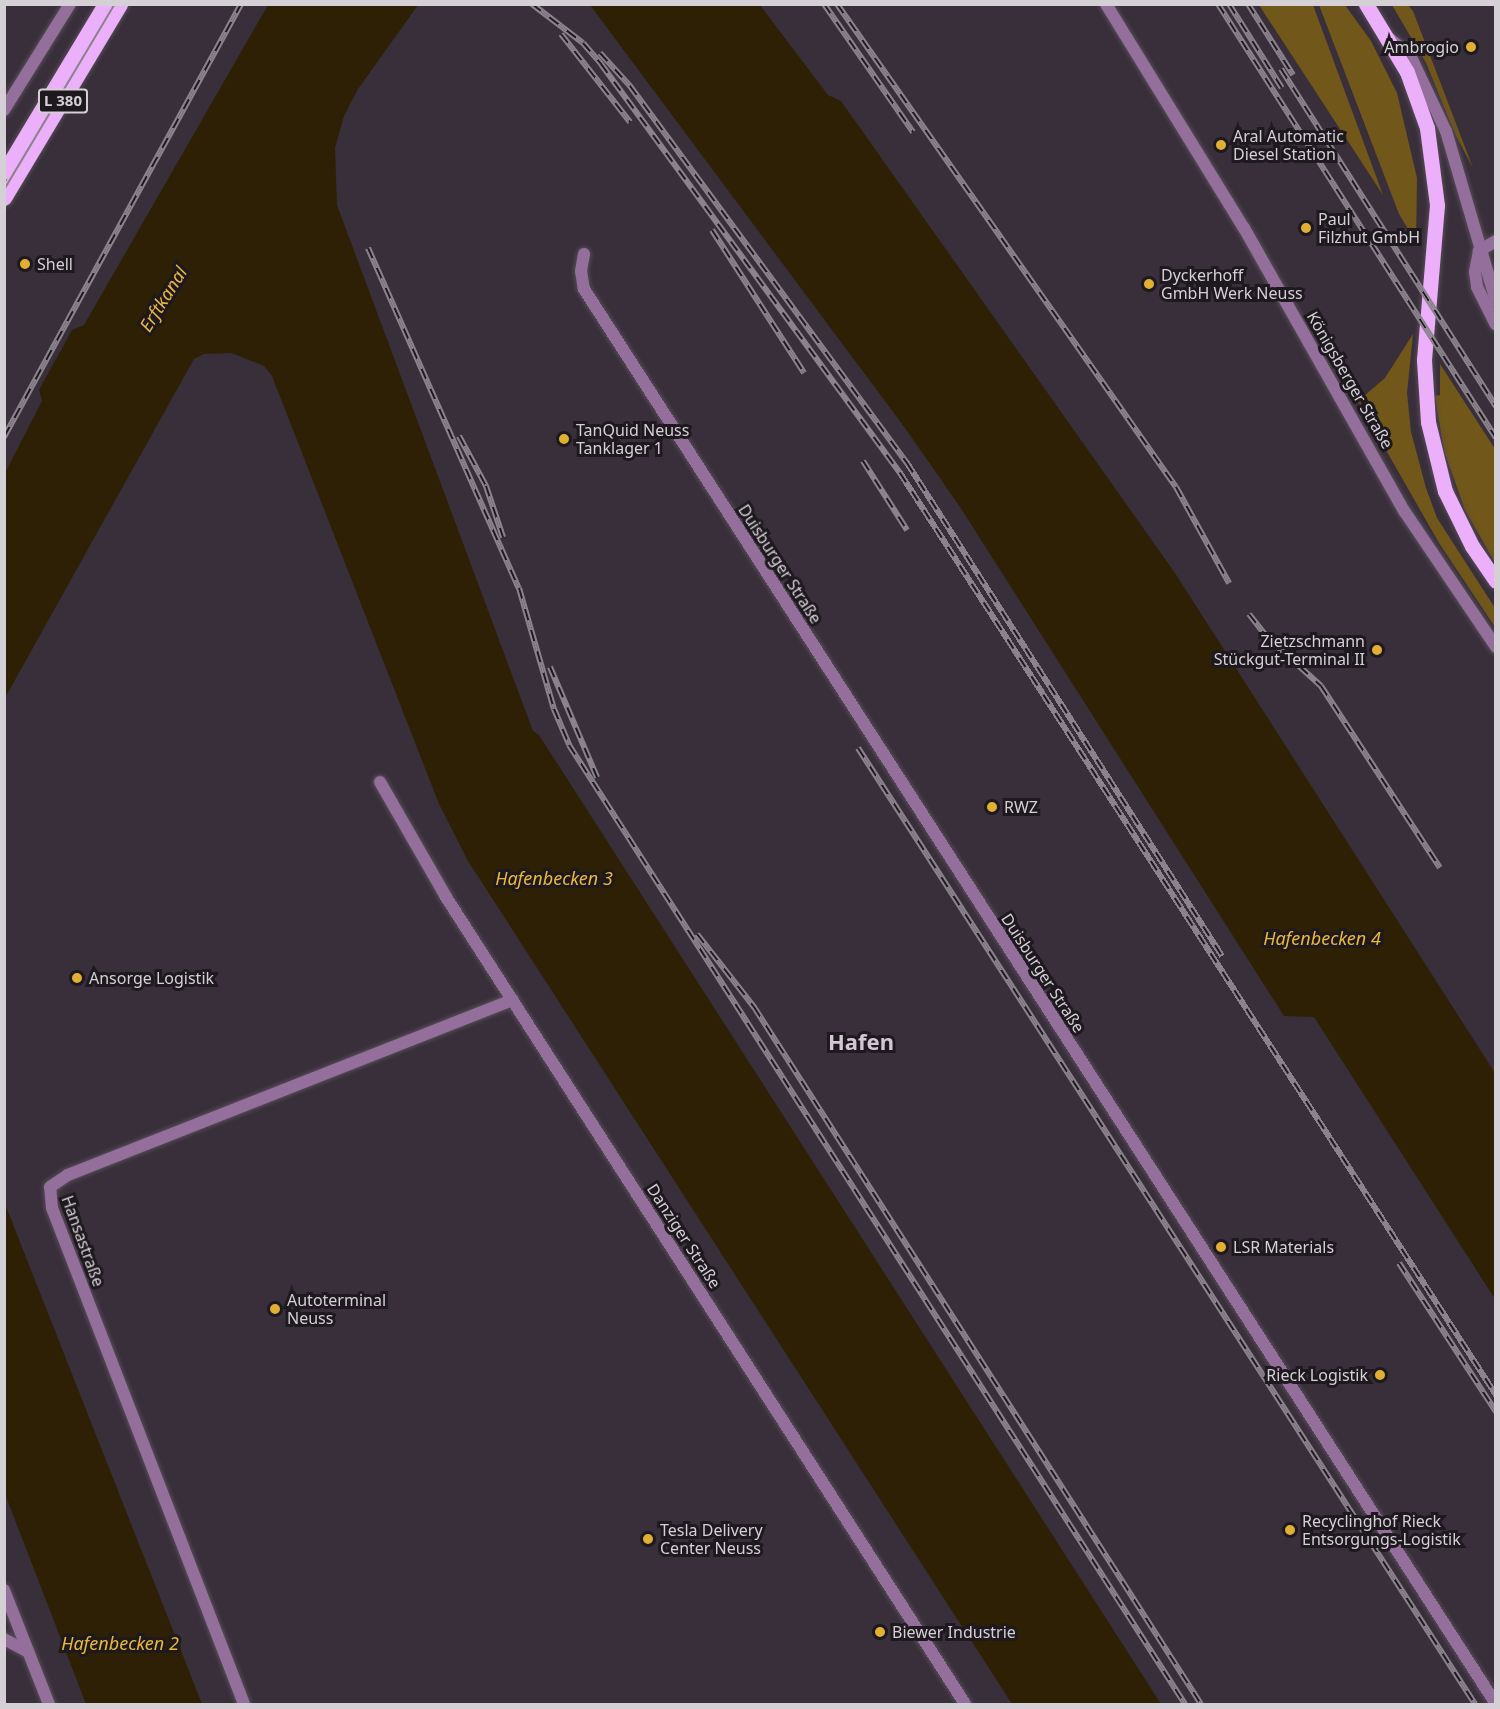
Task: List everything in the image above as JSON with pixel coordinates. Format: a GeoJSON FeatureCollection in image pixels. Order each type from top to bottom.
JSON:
{"type":"FeatureCollection","features":[{"type":"Feature","properties":{"kind":"main road","name":"L 380"},"geometry":{"type":"LineString","coordinates":[[4,172],[105,4]]}},
{"type":"Feature","properties":{"kind":"main road","name":"L 380"},"geometry":{"type":"LineString","coordinates":[[4,198],[120,4]]}},
{"type":"Feature","properties":{"kind":"main road"},"geometry":{"type":"LineString","coordinates":[[1366,4],[1389,38],[1419,101],[1436,177],[1436,235],[1424,360],[1431,437],[1456,516],[1496,581]]}},
{"type":"Feature","properties":{"kind":"street"},"geometry":{"type":"LineString","coordinates":[[4,110],[70,4]]}},
{"type":"Feature","properties":{"kind":"street","name":"Königsberger Straße"},"geometry":{"type":"LineString","coordinates":[[1106,4],[1262,258],[1405,512],[1496,647]]}},
{"type":"Feature","properties":{"kind":"street"},"geometry":{"type":"LineString","coordinates":[[1389,38],[1410,55],[1434,104],[1455,160],[1494,298]]}},
{"type":"Feature","properties":{"kind":"street"},"geometry":{"type":"LineString","coordinates":[[1496,241],[1479,250],[1475,266],[1477,287],[1496,325]]}},
{"type":"Feature","properties":{"kind":"street","name":"Duisburger Straße"},"geometry":{"type":"LineString","coordinates":[[584,254],[580,280],[587,295],[1496,1704]]}},
{"type":"Feature","properties":{"kind":"street"},"geometry":{"type":"LineString","coordinates":[[1494,298],[1496,272]]}},
{"type":"Feature","properties":{"kind":"street","name":"Danziger Straße"},"geometry":{"type":"LineString","coordinates":[[380,782],[446,897],[965,1704]]}},
{"type":"Feature","properties":{"kind":"street","name":"Hansastraße"},"geometry":{"type":"LineString","coordinates":[[244,1704],[51,1208],[50,1186],[68,1175],[513,1000]]}},
{"type":"Feature","properties":{"kind":"street"},"geometry":{"type":"LineString","coordinates":[[6,1597],[48,1704]]}},
{"type":"Feature","properties":{"kind":"street"},"geometry":{"type":"LineString","coordinates":[[4,1639],[28,1652]]}},
{"type":"Feature","properties":{"kind":"shaded area"},"geometry":{"type":"Polygon","coordinates":[[[1259,5],[1313,5],[1383,195],[1259,5]]]}},
{"type":"Feature","properties":{"kind":"shaded area"},"geometry":{"type":"Polygon","coordinates":[[[1319,5],[1345,5],[1371,41],[1397,93],[1417,178],[1416,242],[1399,214],[1319,5]]]}},
{"type":"Feature","properties":{"kind":"shaded area"},"geometry":{"type":"Polygon","coordinates":[[[1392,5],[1408,5],[1413,11],[1473,168],[1455,134],[1426,63],[1392,5]]]}},
{"type":"Feature","properties":{"kind":"shaded area"},"geometry":{"type":"Polygon","coordinates":[[[1413,334],[1407,393],[1411,432],[1426,488],[1437,518],[1495,608],[1495,627],[1439,543],[1358,401],[1385,378],[1413,334]]]}},
{"type":"Feature","properties":{"kind":"shaded area"},"geometry":{"type":"Polygon","coordinates":[[[1440,364],[1495,449],[1495,563],[1465,510],[1444,451],[1435,396],[1440,395],[1440,364]]]}},
{"type":"Feature","properties":{"kind":"water","name":"Hafenbecken 3"},"geometry":{"type":"Polygon","coordinates":[[[268,5],[418,5],[358,89],[344,116],[335,148],[337,205],[533,731],[539,735],[1161,1704],[1012,1704],[468,861],[439,804],[272,376],[264,366],[231,353],[204,354],[194,359],[5,698],[5,473],[42,401],[39,390],[72,330],[84,325],[268,5]]]}},
{"type":"Feature","properties":{"kind":"water","name":"Hafenbecken 4"},"geometry":{"type":"Polygon","coordinates":[[[590,5],[760,5],[828,95],[841,101],[1175,573],[1495,1073],[1495,1299],[1314,1017],[1284,1016],[960,507],[905,428],[590,5]]]}},
{"type":"Feature","properties":{"kind":"water","name":"Hafenbecken 2"},"geometry":{"type":"Polygon","coordinates":[[[4,1204],[202,1704],[86,1704],[5,1494],[4,1204]]]}},
{"type":"Feature","properties":{"kind":"tram line"},"geometry":{"type":"LineString","coordinates":[[4,190],[115,4]]}},
{"type":"Feature","properties":{"kind":"railway"},"geometry":{"type":"LineString","coordinates":[[4,437],[241,4]]}},
{"type":"Feature","properties":{"kind":"railway"},"geometry":{"type":"LineString","coordinates":[[532,4],[583,43],[601,64],[900,473],[1496,1395]]}},
{"type":"Feature","properties":{"kind":"railway"},"geometry":{"type":"LineString","coordinates":[[824,4],[913,132]]}},
{"type":"Feature","properties":{"kind":"railway"},"geometry":{"type":"LineString","coordinates":[[837,4],[1176,487],[1229,583]]}},
{"type":"Feature","properties":{"kind":"railway"},"geometry":{"type":"LineString","coordinates":[[1218,4],[1496,438]]}},
{"type":"Feature","properties":{"kind":"railway"},"geometry":{"type":"LineString","coordinates":[[1229,4],[1282,88]]}},
{"type":"Feature","properties":{"kind":"railway"},"geometry":{"type":"LineString","coordinates":[[1248,4],[1293,75]]}},
{"type":"Feature","properties":{"kind":"railway"},"geometry":{"type":"LineString","coordinates":[[561,34],[630,122]]}},
{"type":"Feature","properties":{"kind":"railway"},"geometry":{"type":"LineString","coordinates":[[600,53],[630,86],[907,463],[1222,956]]}},
{"type":"Feature","properties":{"kind":"railway"},"geometry":{"type":"LineString","coordinates":[[1281,69],[1496,406]]}},
{"type":"Feature","properties":{"kind":"railway"},"geometry":{"type":"LineString","coordinates":[[712,230],[804,373]]}},
{"type":"Feature","properties":{"kind":"railway"},"geometry":{"type":"LineString","coordinates":[[368,248],[519,588],[554,709],[569,745],[1185,1704]]}},
{"type":"Feature","properties":{"kind":"railway"},"geometry":{"type":"LineString","coordinates":[[459,436],[486,486],[503,537]]}},
{"type":"Feature","properties":{"kind":"railway"},"geometry":{"type":"LineString","coordinates":[[863,461],[907,530]]}},
{"type":"Feature","properties":{"kind":"railway"},"geometry":{"type":"LineString","coordinates":[[1249,614],[1267,637],[1321,686],[1440,868]]}},
{"type":"Feature","properties":{"kind":"railway"},"geometry":{"type":"LineString","coordinates":[[550,667],[597,777]]}},
{"type":"Feature","properties":{"kind":"railway"},"geometry":{"type":"LineString","coordinates":[[858,748],[1475,1704]]}},
{"type":"Feature","properties":{"kind":"railway"},"geometry":{"type":"LineString","coordinates":[[697,934],[754,1007],[1201,1704]]}},
{"type":"Feature","properties":{"kind":"railway"},"geometry":{"type":"LineString","coordinates":[[1399,1263],[1496,1412]]}},
{"type":"Feature","properties":{"kind":"place","name":"Ambrogio"},"geometry":{"type":"Point","coordinates":[1471,47]}},
{"type":"Feature","properties":{"kind":"place","name":"Aral Automatic Diesel Station"},"geometry":{"type":"Point","coordinates":[1221,145]}},
{"type":"Feature","properties":{"kind":"place","name":"Paul Filzhut GmbH"},"geometry":{"type":"Point","coordinates":[1306,228]}},
{"type":"Feature","properties":{"kind":"place","name":"Shell"},"geometry":{"type":"Point","coordinates":[25,264]}},
{"type":"Feature","properties":{"kind":"place","name":"Dyckerhoff GmbH Werk Neuss"},"geometry":{"type":"Point","coordinates":[1149,284]}},
{"type":"Feature","properties":{"kind":"place","name":"TanQuid Neuss Tanklager 1"},"geometry":{"type":"Point","coordinates":[564,439]}},
{"type":"Feature","properties":{"kind":"place","name":"Zietzschmann Stückgut-Terminal II"},"geometry":{"type":"Point","coordinates":[1377,650]}},
{"type":"Feature","properties":{"kind":"place","name":"RWZ"},"geometry":{"type":"Point","coordinates":[992,807]}},
{"type":"Feature","properties":{"kind":"place","name":"Ansorge Logistik"},"geometry":{"type":"Point","coordinates":[77,978]}},
{"type":"Feature","properties":{"kind":"place","name":"LSR Materials"},"geometry":{"type":"Point","coordinates":[1221,1247]}},
{"type":"Feature","properties":{"kind":"place","name":"Autoterminal Neuss"},"geometry":{"type":"Point","coordinates":[275,1309]}},
{"type":"Feature","properties":{"kind":"place","name":"Rieck Logistik"},"geometry":{"type":"Point","coordinates":[1380,1375]}},
{"type":"Feature","properties":{"kind":"place","name":"Recyclinghof Rieck Entsorgungs-Logistik"},"geometry":{"type":"Point","coordinates":[1290,1530]}},
{"type":"Feature","properties":{"kind":"place","name":"Tesla Delivery Center Neuss"},"geometry":{"type":"Point","coordinates":[648,1539]}},
{"type":"Feature","properties":{"kind":"place","name":"Biewer Industrie"},"geometry":{"type":"Point","coordinates":[880,1632]}},
{"type":"Feature","properties":{"kind":"district","name":"Hafen"},"geometry":{"type":"Point","coordinates":[861,1042]}},
{"type":"Feature","properties":{"kind":"water label","name":"Erftkanal"},"geometry":{"type":"Point","coordinates":[163,299]}}]}
